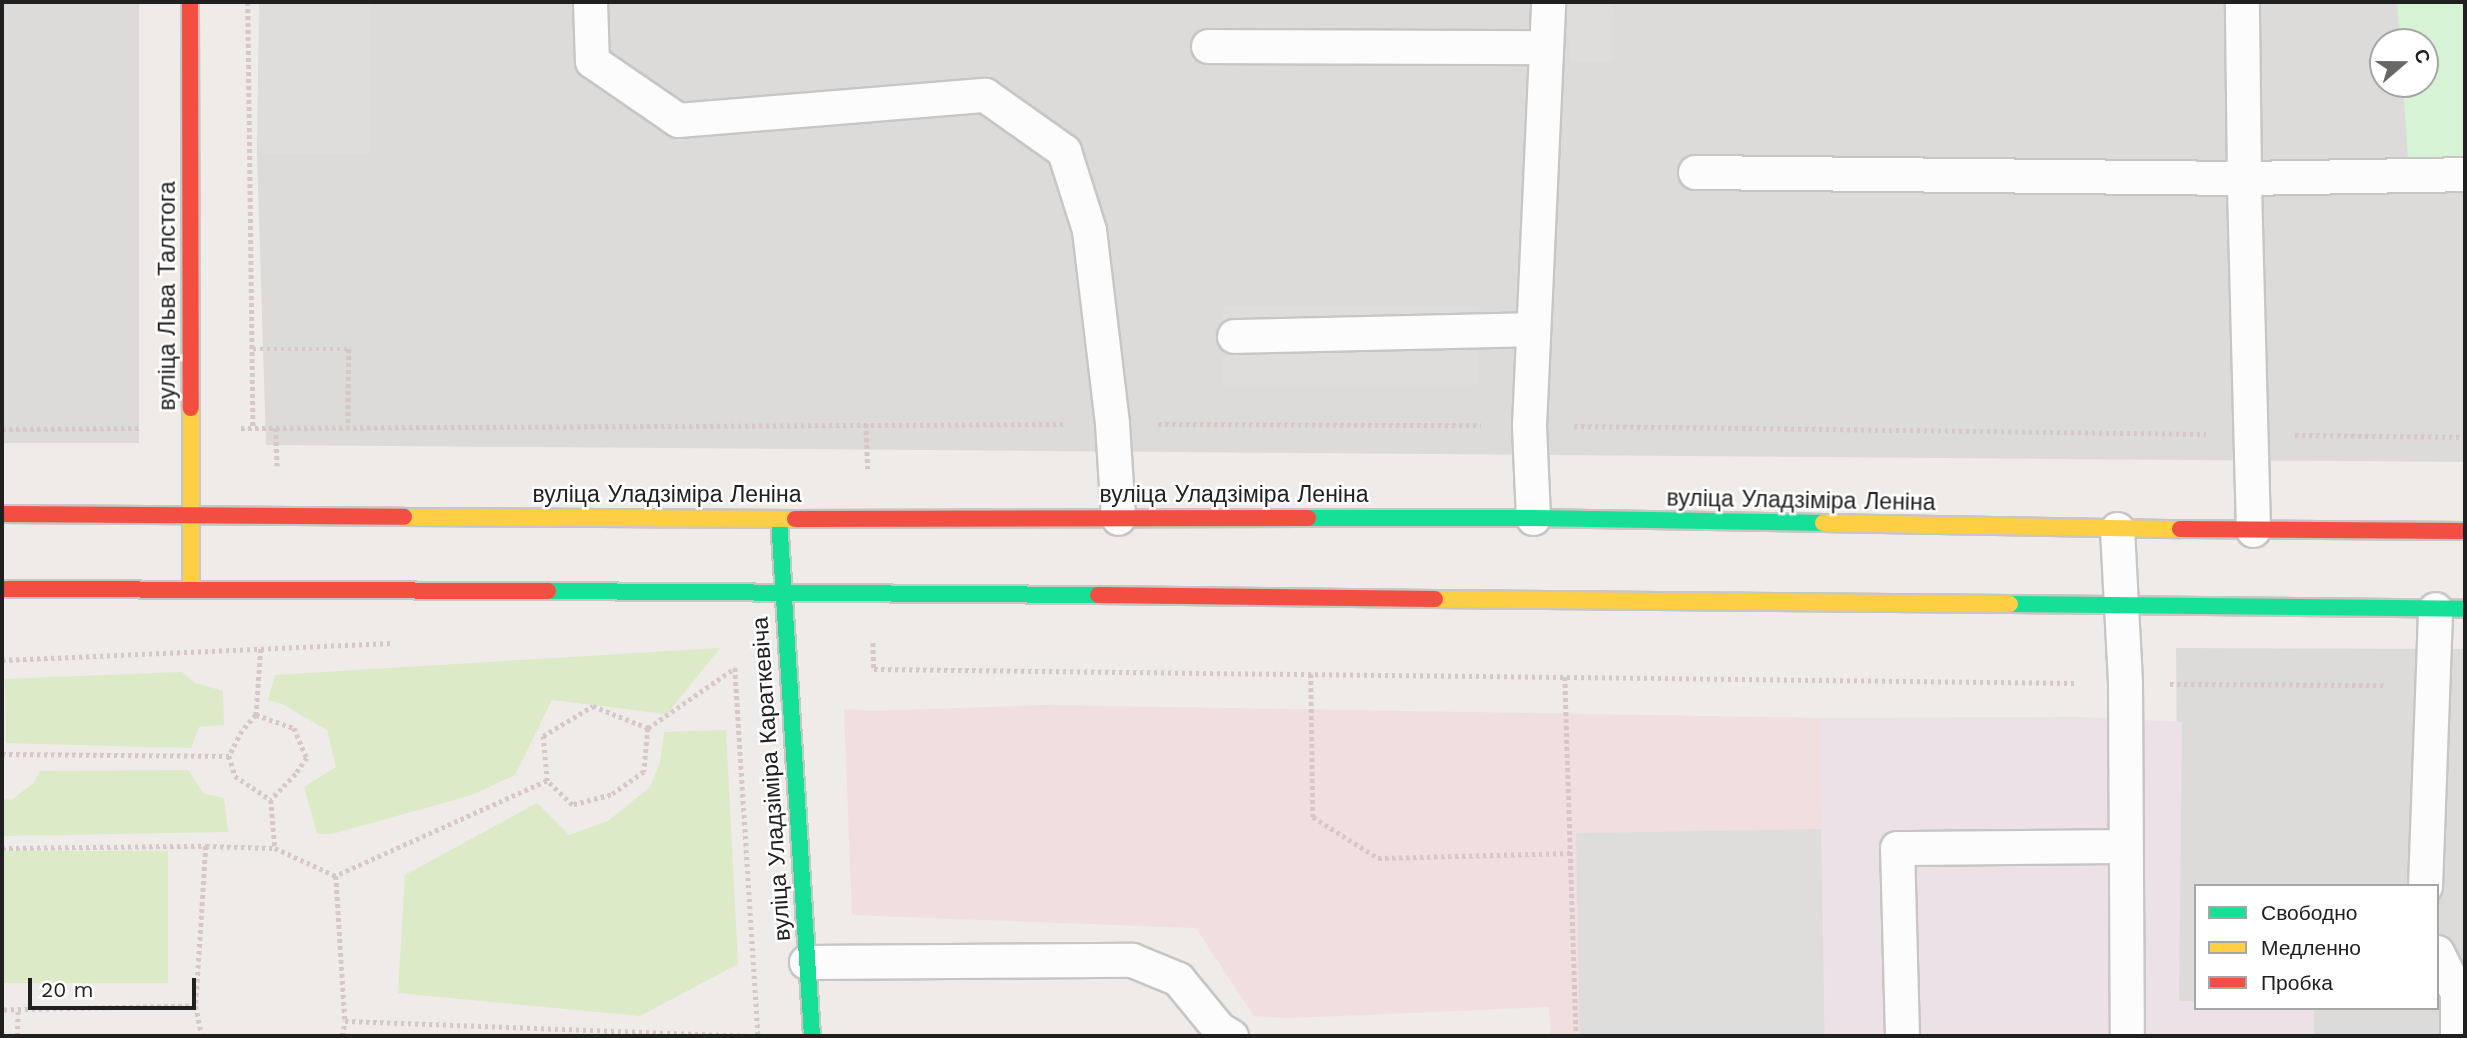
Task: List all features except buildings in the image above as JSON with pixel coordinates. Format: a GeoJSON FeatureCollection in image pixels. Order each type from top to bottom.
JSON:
{"type":"FeatureCollection","features":[{"type":"Feature","properties":{"kind":"main road","name":"вуліца Льва Талстога"},"geometry":{"type":"LineString","coordinates":[[190,2],[191,589]]}},
{"type":"Feature","properties":{"kind":"main road","name":"вуліца Уладзіміра Леніна"},"geometry":{"type":"LineString","coordinates":[[2,514],[779,519],[1533,518],[2117,529],[2465,531]]}},
{"type":"Feature","properties":{"kind":"main road","name":"вуліца Уладзіміра Караткевіча"},"geometry":{"type":"LineString","coordinates":[[779,519],[812,1036]]}},
{"type":"Feature","properties":{"kind":"main road"},"geometry":{"type":"LineString","coordinates":[[2,589],[782,592],[2450,609]]}},
{"type":"Feature","properties":{"kind":"lane"},"geometry":{"type":"LineString","coordinates":[[590,2],[592,61],[678,120],[985,95],[1063,151],[1089,230],[1112,424],[1118,518]]}},
{"type":"Feature","properties":{"kind":"lane"},"geometry":{"type":"LineString","coordinates":[[1533,518],[1529,425],[1548,2]]}},
{"type":"Feature","properties":{"kind":"lane"},"geometry":{"type":"LineString","coordinates":[[2242,2],[2253,530]]}},
{"type":"Feature","properties":{"kind":"lane"},"geometry":{"type":"LineString","coordinates":[[1208,46],[1546,47]]}},
{"type":"Feature","properties":{"kind":"lane"},"geometry":{"type":"LineString","coordinates":[[1695,172],[2244,178],[2465,174]]}},
{"type":"Feature","properties":{"kind":"lane"},"geometry":{"type":"LineString","coordinates":[[1234,335],[1533,329]]}},
{"type":"Feature","properties":{"kind":"lane"},"geometry":{"type":"LineString","coordinates":[[2117,529],[2125,683],[2127,1036]]}},
{"type":"Feature","properties":{"kind":"lane"},"geometry":{"type":"LineString","coordinates":[[2425,884],[2433,686],[2450,609]]}},
{"type":"Feature","properties":{"kind":"lane"},"geometry":{"type":"LineString","coordinates":[[1902,1036],[1898,848],[2124,846]]}},
{"type":"Feature","properties":{"kind":"lane"},"geometry":{"type":"LineString","coordinates":[[2439,956],[2458,993],[2457,1036]]}},
{"type":"Feature","properties":{"kind":"lane"},"geometry":{"type":"LineString","coordinates":[[806,962],[1132,960],[1178,979],[1219,1029],[1231,1036]]}},
{"type":"Feature","properties":{"kind":"path"},"geometry":{"type":"LineString","coordinates":[[248,2],[253,428],[866,424],[1529,425],[2465,437]]}},
{"type":"Feature","properties":{"kind":"path"},"geometry":{"type":"LineString","coordinates":[[253,349],[349,349],[348,427]]}},
{"type":"Feature","properties":{"kind":"path"},"geometry":{"type":"LineString","coordinates":[[866,424],[868,470]]}},
{"type":"Feature","properties":{"kind":"path"},"geometry":{"type":"LineString","coordinates":[[2,429],[191,428]]}},
{"type":"Feature","properties":{"kind":"path"},"geometry":{"type":"LineString","coordinates":[[873,642],[874,669],[2433,686]]}},
{"type":"Feature","properties":{"kind":"path"},"geometry":{"type":"LineString","coordinates":[[2,660],[404,643]]}},
{"type":"Feature","properties":{"kind":"path"},"geometry":{"type":"LineString","coordinates":[[261,649],[256,715],[242,731],[229,756],[235,776],[271,800]]}},
{"type":"Feature","properties":{"kind":"path"},"geometry":{"type":"LineString","coordinates":[[345,1021],[758,1036],[736,654]]}},
{"type":"Feature","properties":{"kind":"path"},"geometry":{"type":"LineString","coordinates":[[648,727],[735,668],[747,667]]}},
{"type":"Feature","properties":{"kind":"path"},"geometry":{"type":"LineString","coordinates":[[1311,674],[1313,817],[1378,858],[1570,853]]}},
{"type":"Feature","properties":{"kind":"path"},"geometry":{"type":"LineString","coordinates":[[1564,677],[1576,1036]]}},
{"type":"Feature","properties":{"kind":"path"},"geometry":{"type":"LineString","coordinates":[[593,706],[648,727],[644,772],[611,795],[572,804],[547,781],[543,736],[593,706]]}},
{"type":"Feature","properties":{"kind":"path"},"geometry":{"type":"LineString","coordinates":[[256,715],[294,728],[307,758],[271,800],[275,848]]}},
{"type":"Feature","properties":{"kind":"path"},"geometry":{"type":"LineString","coordinates":[[2,754],[229,756]]}},
{"type":"Feature","properties":{"kind":"path"},"geometry":{"type":"LineString","coordinates":[[2,848],[275,848],[335,876],[547,781]]}},
{"type":"Feature","properties":{"kind":"path"},"geometry":{"type":"LineString","coordinates":[[202,1036],[196,1006],[206,846]]}},
{"type":"Feature","properties":{"kind":"path"},"geometry":{"type":"LineString","coordinates":[[335,876],[345,1021],[342,1036]]}},
{"type":"Feature","properties":{"kind":"path"},"geometry":{"type":"LineString","coordinates":[[2,1010],[196,1006]]}},
{"type":"Feature","properties":{"kind":"path"},"geometry":{"type":"LineString","coordinates":[[17,1036],[18,1010]]}},
{"type":"Feature","properties":{"kind":"shaded area"},"geometry":{"type":"Polygon","coordinates":[[[2,2],[139,2],[139,443],[2,443],[2,2]]]}},
{"type":"Feature","properties":{"kind":"shaded area"},"geometry":{"type":"Polygon","coordinates":[[[259,2],[2465,2],[2465,462],[266,445],[257,154],[259,2]]]}},
{"type":"Feature","properties":{"kind":"shaded area"},"geometry":{"type":"Polygon","coordinates":[[[259,2],[370,2],[370,154],[259,154],[259,2]]]}},
{"type":"Feature","properties":{"kind":"shaded area"},"geometry":{"type":"Polygon","coordinates":[[[1448,2],[1613,2],[1612,62],[1571,62],[1565,7],[1448,7],[1448,2]]]}},
{"type":"Feature","properties":{"kind":"shaded area"},"geometry":{"type":"Polygon","coordinates":[[[1223,306],[1479,306],[1479,385],[1223,385],[1223,306]]]}},
{"type":"Feature","properties":{"kind":"shaded area"},"geometry":{"type":"Polygon","coordinates":[[[2176,648],[2465,649],[2465,1036],[2314,1036],[2314,1010],[2439,1010],[2439,884],[2194,884],[2194,1002],[2179,1001],[2176,648]]]}},
{"type":"Feature","properties":{"kind":"shaded area"},"geometry":{"type":"Polygon","coordinates":[[[1043,705],[1821,718],[1825,1036],[1551,1036],[1549,1007],[1290,1018],[1254,1016],[1196,928],[852,915],[844,709],[872,711],[1043,705]]]}},
{"type":"Feature","properties":{"kind":"shaded area"},"geometry":{"type":"Polygon","coordinates":[[[2077,717],[2182,722],[2179,1001],[2194,1002],[2194,1010],[2314,1010],[2314,1036],[1825,1036],[1821,718],[2077,717]]]}},
{"type":"Feature","properties":{"kind":"shaded area"},"geometry":{"type":"Polygon","coordinates":[[[1821,829],[1825,1036],[1580,1036],[1576,833],[1821,829]]]}},
{"type":"Feature","properties":{"kind":"green space"},"geometry":{"type":"Polygon","coordinates":[[[2397,2],[2465,2],[2465,160],[2408,159],[2404,98],[2439,98],[2439,28],[2399,28],[2397,2]]]}},
{"type":"Feature","properties":{"kind":"green space"},"geometry":{"type":"Polygon","coordinates":[[[720,648],[667,714],[552,700],[515,775],[472,795],[332,834],[317,834],[304,787],[336,767],[327,730],[282,704],[268,700],[275,675],[720,648]]]}},
{"type":"Feature","properties":{"kind":"green space"},"geometry":{"type":"Polygon","coordinates":[[[182,672],[195,683],[223,691],[224,725],[199,727],[191,748],[6,743],[5,679],[182,672]]]}},
{"type":"Feature","properties":{"kind":"green space"},"geometry":{"type":"Polygon","coordinates":[[[726,730],[738,964],[640,1016],[398,993],[405,875],[537,803],[569,835],[608,821],[650,787],[660,762],[664,732],[726,730]]]}},
{"type":"Feature","properties":{"kind":"green space"},"geometry":{"type":"Polygon","coordinates":[[[188,770],[204,794],[224,798],[228,832],[2,836],[2,798],[11,800],[34,783],[40,771],[188,770]]]}},
{"type":"Feature","properties":{"kind":"green space"},"geometry":{"type":"Polygon","coordinates":[[[2,851],[168,851],[168,983],[2,983],[2,851]]]}},
{"type":"Feature","properties":{"kind":"traffic: fast"},"geometry":{"type":"LineString","coordinates":[[1308,518],[1533,518],[1823,523]]}},
{"type":"Feature","properties":{"kind":"traffic: fast"},"geometry":{"type":"LineString","coordinates":[[779,519],[812,1036]]}},
{"type":"Feature","properties":{"kind":"traffic: fast"},"geometry":{"type":"LineString","coordinates":[[548,591],[1098,595]]}},
{"type":"Feature","properties":{"kind":"traffic: fast"},"geometry":{"type":"LineString","coordinates":[[2010,604],[2465,609]]}},
{"type":"Feature","properties":{"kind":"traffic: slow"},"geometry":{"type":"LineString","coordinates":[[191,408],[191,589]]}},
{"type":"Feature","properties":{"kind":"traffic: slow"},"geometry":{"type":"LineString","coordinates":[[404,517],[795,519]]}},
{"type":"Feature","properties":{"kind":"traffic: slow"},"geometry":{"type":"LineString","coordinates":[[1823,523],[2180,529]]}},
{"type":"Feature","properties":{"kind":"traffic: slow"},"geometry":{"type":"LineString","coordinates":[[1435,599],[2010,604]]}},
{"type":"Feature","properties":{"kind":"traffic: jam"},"geometry":{"type":"LineString","coordinates":[[190,2],[191,408]]}},
{"type":"Feature","properties":{"kind":"traffic: jam"},"geometry":{"type":"LineString","coordinates":[[2,514],[404,517]]}},
{"type":"Feature","properties":{"kind":"traffic: jam"},"geometry":{"type":"LineString","coordinates":[[795,519],[1308,518]]}},
{"type":"Feature","properties":{"kind":"traffic: jam"},"geometry":{"type":"LineString","coordinates":[[2180,529],[2465,531]]}},
{"type":"Feature","properties":{"kind":"traffic: jam"},"geometry":{"type":"LineString","coordinates":[[2,589],[548,591]]}},
{"type":"Feature","properties":{"kind":"traffic: jam"},"geometry":{"type":"LineString","coordinates":[[1098,595],[1435,599]]}}]}
